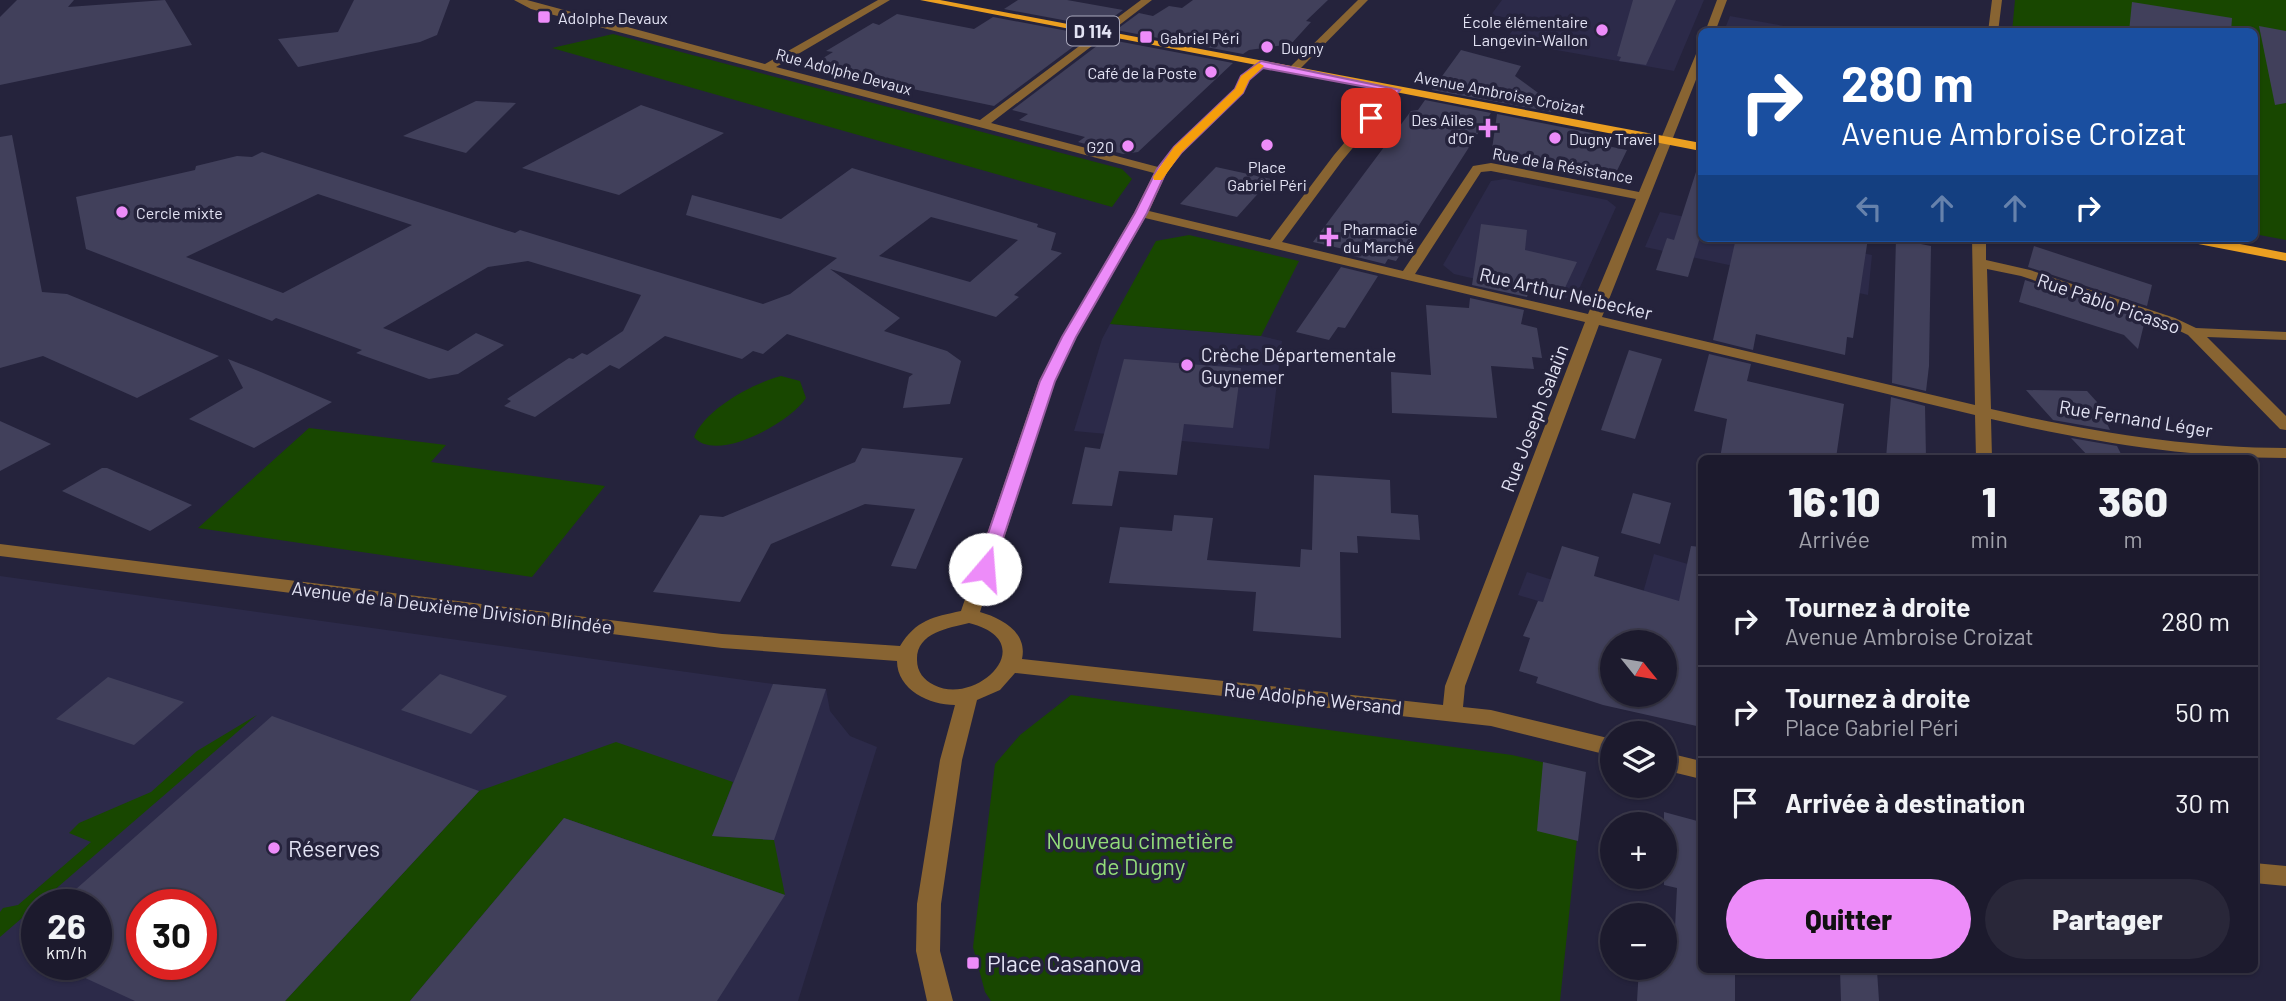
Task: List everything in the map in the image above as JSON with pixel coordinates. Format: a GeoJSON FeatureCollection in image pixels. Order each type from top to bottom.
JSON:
{"type":"FeatureCollection","features":[{"type":"Feature","properties":{"kind":"main road","name":"D 114"},"geometry":{"type":"LineString","coordinates":[[925,0],[1293,70]]}},
{"type":"Feature","properties":{"kind":"main road","name":"Avenue Ambroise Croizat"},"geometry":{"type":"LineString","coordinates":[[1293,70],[1698,146]]}},
{"type":"Feature","properties":{"kind":"main road"},"geometry":{"type":"LineString","coordinates":[[2209,242],[2286,257]]}},
{"type":"Feature","properties":{"kind":"street","name":"Rue Adolphe Devaux"},"geometry":{"type":"LineString","coordinates":[[520,0],[534,6],[1161,171]]}},
{"type":"Feature","properties":{"kind":"street"},"geometry":{"type":"LineString","coordinates":[[768,67],[885,0]]}},
{"type":"Feature","properties":{"kind":"street"},"geometry":{"type":"LineString","coordinates":[[984,123],[1147,0]]}},
{"type":"Feature","properties":{"kind":"street"},"geometry":{"type":"LineString","coordinates":[[1293,70],[1363,0]]}},
{"type":"Feature","properties":{"kind":"street"},"geometry":{"type":"LineString","coordinates":[[1712,28],[1722,0]]}},
{"type":"Feature","properties":{"kind":"street"},"geometry":{"type":"LineString","coordinates":[[1994,28],[1997,0]]}},
{"type":"Feature","properties":{"kind":"street","name":"Rue Joseph Salaün"},"geometry":{"type":"LineString","coordinates":[[1452,713],[1455,686],[1487,607],[1559,405],[1698,62]]}},
{"type":"Feature","properties":{"kind":"street"},"geometry":{"type":"LineString","coordinates":[[969,616],[1048,381],[1069,337],[1141,213],[1161,171],[1178,150],[1239,91],[1245,78],[1261,64]]}},
{"type":"Feature","properties":{"kind":"street"},"geometry":{"type":"LineString","coordinates":[[1274,244],[1338,158],[1395,90]]}},
{"type":"Feature","properties":{"kind":"street","name":"Rue de la Résistance"},"geometry":{"type":"LineString","coordinates":[[1408,274],[1477,169],[1490,167],[1644,197]]}},
{"type":"Feature","properties":{"kind":"street","name":"Rue Arthur Neibecker"},"geometry":{"type":"LineString","coordinates":[[1141,213],[1982,410]]}},
{"type":"Feature","properties":{"kind":"street"},"geometry":{"type":"LineString","coordinates":[[1979,242],[1984,455]]}},
{"type":"Feature","properties":{"kind":"street","name":"Rue Pablo Picasso"},"geometry":{"type":"LineString","coordinates":[[1979,263],[2039,278],[2170,321],[2193,332],[2286,425]]}},
{"type":"Feature","properties":{"kind":"street"},"geometry":{"type":"LineString","coordinates":[[2193,332],[2286,336]]}},
{"type":"Feature","properties":{"kind":"street","name":"Rue Fernand Léger"},"geometry":{"type":"LineString","coordinates":[[1982,410],[2039,425],[2225,453],[2286,453]]}},
{"type":"Feature","properties":{"kind":"street","name":"Avenue de la Deuxième Division Blindée"},"geometry":{"type":"LineString","coordinates":[[0,551],[722,641],[905,654]]}},
{"type":"Feature","properties":{"kind":"street"},"geometry":{"type":"LineString","coordinates":[[969,616],[986,619],[1000,626],[1010,637],[1013,650],[1011,665],[1002,678],[987,689],[968,696],[944,697],[914,683],[905,669],[905,654],[913,638],[928,626],[947,618],[969,616]]}},
{"type":"Feature","properties":{"kind":"street","name":"Rue Adolphe Wersand"},"geometry":{"type":"LineString","coordinates":[[1011,665],[1490,718],[1600,745]]}},
{"type":"Feature","properties":{"kind":"street"},"geometry":{"type":"LineString","coordinates":[[940,1001],[928,951],[929,904],[951,760],[968,696]]}},
{"type":"Feature","properties":{"kind":"street"},"geometry":{"type":"LineString","coordinates":[[1677,765],[1698,770]]}},
{"type":"Feature","properties":{"kind":"street"},"geometry":{"type":"LineString","coordinates":[[2258,873],[2286,876]]}},
{"type":"Feature","properties":{"kind":"shaded area","name":"École élémentaire Langevin-Wallon"},"geometry":{"type":"Polygon","coordinates":[[[1502,0],[1704,0],[1674,71],[1505,41],[1520,20],[1491,15],[1502,0]]]}},
{"type":"Feature","properties":{"kind":"shaded area"},"geometry":{"type":"Polygon","coordinates":[[[1730,16],[1795,28],[1725,28],[1730,16]]]}},
{"type":"Feature","properties":{"kind":"shaded area"},"geometry":{"type":"Polygon","coordinates":[[[1505,179],[1607,200],[1616,207],[1576,296],[1561,299],[1454,274],[1443,265],[1491,181],[1505,179]]]}},
{"type":"Feature","properties":{"kind":"shaded area"},"geometry":{"type":"Polygon","coordinates":[[[1660,212],[1698,219],[1698,242],[1809,242],[1872,255],[1868,295],[1645,247],[1660,212]]]}},
{"type":"Feature","properties":{"kind":"shaded area","name":"Crèche Départementale Guynemer"},"geometry":{"type":"Polygon","coordinates":[[[1110,324],[1261,336],[1282,341],[1269,449],[1074,431],[1102,339],[1110,324]]]}},
{"type":"Feature","properties":{"kind":"shaded area"},"geometry":{"type":"Polygon","coordinates":[[[1654,554],[1698,567],[1698,574],[1670,630],[1600,630],[1600,638],[1532,618],[1538,601],[1518,595],[1527,572],[1639,607],[1654,554]]]}},
{"type":"Feature","properties":{"kind":"shaded area"},"geometry":{"type":"Polygon","coordinates":[[[0,576],[773,684],[826,689],[830,711],[850,736],[877,747],[798,1001],[0,1001],[0,576]]]}},
{"type":"Feature","properties":{"kind":"green space"},"geometry":{"type":"Polygon","coordinates":[[[2015,0],[2286,0],[2286,240],[2258,235],[2258,28],[2012,28],[2015,0]]]}},
{"type":"Feature","properties":{"kind":"green space"},"geometry":{"type":"Polygon","coordinates":[[[613,34],[1122,169],[1132,179],[1112,207],[552,48],[613,34]]]}},
{"type":"Feature","properties":{"kind":"green space"},"geometry":{"type":"Polygon","coordinates":[[[1189,235],[1299,261],[1261,336],[1110,324],[1156,241],[1189,235]]]}},
{"type":"Feature","properties":{"kind":"green space"},"geometry":{"type":"Polygon","coordinates":[[[781,376],[800,381],[806,398],[785,418],[753,437],[735,443],[719,446],[705,444],[694,437],[719,407],[744,391],[781,376]]]}},
{"type":"Feature","properties":{"kind":"green space"},"geometry":{"type":"Polygon","coordinates":[[[309,428],[446,445],[431,462],[605,486],[532,577],[198,528],[309,428]]]}},
{"type":"Feature","properties":{"kind":"green space","name":"Nouveau cimetière de Dugny"},"geometry":{"type":"Polygon","coordinates":[[[1071,695],[1512,755],[1584,772],[1560,1001],[991,1001],[985,992],[973,947],[995,764],[1020,735],[1071,695]]]}},
{"type":"Feature","properties":{"kind":"green space"},"geometry":{"type":"Polygon","coordinates":[[[257,715],[56,889],[37,889],[91,842],[69,833],[79,823],[151,792],[197,751],[257,715]]]}},
{"type":"Feature","properties":{"kind":"green space"},"geometry":{"type":"Polygon","coordinates":[[[616,742],[733,782],[713,836],[774,840],[785,895],[564,818],[410,1001],[285,1001],[479,791],[616,742]]]}},
{"type":"Feature","properties":{"kind":"green space"},"geometry":{"type":"Polygon","coordinates":[[[21,902],[21,919],[0,937],[0,912],[3,908],[21,902]]]}},
{"type":"Feature","properties":{"kind":"building"},"geometry":{"type":"Polygon","coordinates":[[[17,0],[74,0],[68,7],[165,0],[192,45],[0,85],[0,17],[17,0]]]}},
{"type":"Feature","properties":{"kind":"building"},"geometry":{"type":"Polygon","coordinates":[[[354,0],[450,0],[437,35],[420,42],[298,67],[278,39],[338,32],[354,0]]]}},
{"type":"Feature","properties":{"kind":"building"},"geometry":{"type":"Polygon","coordinates":[[[1018,0],[1067,0],[1123,10],[1100,27],[1004,9],[1018,0]]]}},
{"type":"Feature","properties":{"kind":"building"},"geometry":{"type":"Polygon","coordinates":[[[1193,0],[1328,0],[1306,21],[1311,22],[1291,44],[1249,50],[1243,54],[1116,30],[1139,13],[1153,16],[1169,6],[1182,8],[1193,0]]]}},
{"type":"Feature","properties":{"kind":"building"},"geometry":{"type":"Polygon","coordinates":[[[1633,0],[1676,0],[1646,65],[1619,61],[1621,57],[1617,56],[1633,0]]]}},
{"type":"Feature","properties":{"kind":"building"},"geometry":{"type":"Polygon","coordinates":[[[2132,2],[2232,18],[2231,28],[2129,28],[2132,2]]]}},
{"type":"Feature","properties":{"kind":"building"},"geometry":{"type":"Polygon","coordinates":[[[897,14],[974,29],[993,17],[1089,35],[994,106],[889,84],[893,81],[815,63],[833,52],[826,51],[873,23],[879,25],[897,14]]]}},
{"type":"Feature","properties":{"kind":"building"},"geometry":{"type":"Polygon","coordinates":[[[2259,26],[2286,31],[2286,103],[2275,105],[2259,26]]]}},
{"type":"Feature","properties":{"kind":"building"},"geometry":{"type":"Polygon","coordinates":[[[1106,39],[1233,63],[1138,152],[1123,154],[1078,142],[1085,137],[1019,120],[1028,114],[1012,110],[1106,39]]]}},
{"type":"Feature","properties":{"kind":"building"},"geometry":{"type":"Polygon","coordinates":[[[1461,50],[1521,66],[1515,76],[1568,115],[1432,90],[1461,50]]]}},
{"type":"Feature","properties":{"kind":"building"},"geometry":{"type":"Polygon","coordinates":[[[1425,100],[1491,113],[1396,261],[1388,259],[1385,264],[1349,255],[1352,251],[1313,242],[1411,111],[1418,110],[1425,100]]]}},
{"type":"Feature","properties":{"kind":"building"},"geometry":{"type":"Polygon","coordinates":[[[476,101],[516,103],[466,153],[403,136],[476,101]]]}},
{"type":"Feature","properties":{"kind":"building"},"geometry":{"type":"Polygon","coordinates":[[[641,105],[724,133],[619,195],[522,168],[641,105]]]}},
{"type":"Feature","properties":{"kind":"building"},"geometry":{"type":"Polygon","coordinates":[[[1497,114],[1592,133],[1612,147],[1627,150],[1611,183],[1523,165],[1529,156],[1492,149],[1497,114]]]}},
{"type":"Feature","properties":{"kind":"building"},"geometry":{"type":"Polygon","coordinates":[[[12,135],[42,292],[67,294],[219,356],[137,398],[43,356],[0,368],[0,137],[12,135]]]}},
{"type":"Feature","properties":{"kind":"building"},"geometry":{"type":"Polygon","coordinates":[[[262,152],[515,233],[520,230],[763,304],[790,294],[837,258],[686,215],[692,195],[781,219],[852,168],[1038,224],[1037,227],[1056,233],[1051,250],[1062,253],[1014,295],[1019,297],[996,317],[830,269],[900,318],[884,331],[947,351],[961,361],[950,404],[903,408],[909,377],[913,374],[787,334],[763,354],[753,351],[742,359],[665,336],[619,369],[610,365],[535,417],[504,406],[511,401],[507,399],[569,358],[573,359],[582,353],[587,355],[623,331],[641,295],[528,261],[488,267],[383,328],[448,351],[476,333],[504,345],[458,374],[429,379],[356,353],[362,350],[276,318],[272,321],[86,249],[76,197],[195,170],[196,166],[237,156],[252,157],[262,152]],[[318,194],[186,257],[283,293],[412,225],[318,194]],[[931,217],[879,256],[970,282],[1018,240],[931,217]]]}},
{"type":"Feature","properties":{"kind":"building"},"geometry":{"type":"Polygon","coordinates":[[[1216,167],[1271,179],[1237,217],[1180,204],[1216,167]]]}},
{"type":"Feature","properties":{"kind":"building"},"geometry":{"type":"Polygon","coordinates":[[[1698,172],[1699,242],[1688,277],[1656,270],[1667,238],[1674,240],[1698,172]]]}},
{"type":"Feature","properties":{"kind":"building"},"geometry":{"type":"Polygon","coordinates":[[[1481,224],[1527,230],[1525,250],[1577,262],[1564,290],[1531,282],[1527,297],[1472,285],[1481,224]]]}},
{"type":"Feature","properties":{"kind":"building"},"geometry":{"type":"Polygon","coordinates":[[[1735,242],[1867,242],[1853,338],[1847,337],[1845,355],[1756,334],[1753,350],[1713,340],[1735,242]]]}},
{"type":"Feature","properties":{"kind":"building"},"geometry":{"type":"Polygon","coordinates":[[[1896,242],[1931,246],[1929,366],[1926,391],[1892,383],[1896,242]]]}},
{"type":"Feature","properties":{"kind":"building"},"geometry":{"type":"Polygon","coordinates":[[[2034,246],[2152,285],[2147,306],[2028,267],[2034,246]]]}},
{"type":"Feature","properties":{"kind":"building"},"geometry":{"type":"Polygon","coordinates":[[[1341,267],[1378,276],[1345,328],[1338,327],[1329,340],[1296,332],[1341,267]]]}},
{"type":"Feature","properties":{"kind":"building"},"geometry":{"type":"Polygon","coordinates":[[[2025,280],[2145,320],[2138,349],[2124,335],[2019,302],[2025,280]]]}},
{"type":"Feature","properties":{"kind":"building"},"geometry":{"type":"Polygon","coordinates":[[[1470,298],[1524,310],[1521,324],[1537,328],[1542,358],[1532,357],[1534,369],[1491,366],[1497,418],[1392,413],[1391,372],[1431,375],[1426,305],[1469,308],[1470,298]]]}},
{"type":"Feature","properties":{"kind":"building"},"geometry":{"type":"Polygon","coordinates":[[[1629,350],[1662,359],[1635,439],[1601,430],[1629,350]]]}},
{"type":"Feature","properties":{"kind":"building"},"geometry":{"type":"Polygon","coordinates":[[[1709,354],[1751,364],[1747,381],[1844,404],[1836,455],[1721,455],[1727,419],[1694,411],[1709,354]]]}},
{"type":"Feature","properties":{"kind":"building"},"geometry":{"type":"Polygon","coordinates":[[[228,359],[332,402],[254,448],[189,419],[243,388],[228,359]]]}},
{"type":"Feature","properties":{"kind":"building"},"geometry":{"type":"Polygon","coordinates":[[[1124,359],[1241,368],[1233,428],[1184,424],[1177,475],[1119,471],[1112,506],[1072,504],[1085,447],[1100,449],[1124,359]]]}},
{"type":"Feature","properties":{"kind":"building"},"geometry":{"type":"Polygon","coordinates":[[[2026,390],[2087,391],[2097,402],[2110,430],[2053,420],[2026,390]]]}},
{"type":"Feature","properties":{"kind":"building"},"geometry":{"type":"Polygon","coordinates":[[[1891,397],[1925,406],[1926,455],[1886,455],[1891,397]]]}},
{"type":"Feature","properties":{"kind":"building"},"geometry":{"type":"Polygon","coordinates":[[[0,421],[51,444],[0,471],[0,421]]]}},
{"type":"Feature","properties":{"kind":"building"},"geometry":{"type":"Polygon","coordinates":[[[2071,438],[2117,446],[2122,455],[2087,455],[2071,438]]]}},
{"type":"Feature","properties":{"kind":"building"},"geometry":{"type":"Polygon","coordinates":[[[862,448],[963,458],[916,569],[891,566],[915,509],[865,504],[771,544],[740,602],[653,592],[700,515],[723,517],[855,462],[862,448]]]}},
{"type":"Feature","properties":{"kind":"building"},"geometry":{"type":"Polygon","coordinates":[[[102,468],[192,505],[150,531],[62,491],[102,468]]]}},
{"type":"Feature","properties":{"kind":"building"},"geometry":{"type":"Polygon","coordinates":[[[1314,475],[1390,480],[1391,513],[1418,515],[1420,540],[1357,536],[1358,553],[1340,552],[1341,638],[1253,631],[1256,592],[1109,583],[1120,527],[1172,531],[1174,515],[1213,518],[1207,560],[1300,567],[1301,549],[1312,550],[1314,475]]]}},
{"type":"Feature","properties":{"kind":"building"},"geometry":{"type":"Polygon","coordinates":[[[1633,493],[1671,503],[1660,544],[1621,533],[1633,493]]]}},
{"type":"Feature","properties":{"kind":"building"},"geometry":{"type":"Polygon","coordinates":[[[1562,546],[1599,557],[1594,576],[1679,601],[1691,546],[1698,547],[1698,726],[1612,707],[1677,707],[1677,630],[1600,630],[1600,704],[1536,683],[1538,677],[1519,671],[1530,638],[1523,636],[1538,601],[1543,602],[1562,546]]]}},
{"type":"Feature","properties":{"kind":"building"},"geometry":{"type":"Polygon","coordinates":[[[440,674],[507,696],[471,734],[401,710],[440,674]]]}},
{"type":"Feature","properties":{"kind":"building"},"geometry":{"type":"Polygon","coordinates":[[[108,677],[184,702],[134,745],[56,719],[108,677]]]}},
{"type":"Feature","properties":{"kind":"building"},"geometry":{"type":"Polygon","coordinates":[[[773,684],[826,689],[774,840],[712,836],[773,684]]]}},
{"type":"Feature","properties":{"kind":"building","name":"Réserves"},"geometry":{"type":"Polygon","coordinates":[[[272,716],[479,791],[285,1001],[135,1001],[90,980],[112,980],[112,889],[76,889],[272,716]]]}},
{"type":"Feature","properties":{"kind":"building"},"geometry":{"type":"Polygon","coordinates":[[[1543,762],[1586,772],[1578,841],[1537,831],[1543,762]]]}},
{"type":"Feature","properties":{"kind":"building"},"geometry":{"type":"Polygon","coordinates":[[[1677,816],[1698,821],[1698,973],[1735,973],[1735,1001],[1637,1001],[1638,980],[1677,980],[1677,816]]]}},
{"type":"Feature","properties":{"kind":"building"},"geometry":{"type":"Polygon","coordinates":[[[564,818],[785,895],[717,1001],[410,1001],[564,818]]]}},
{"type":"Feature","properties":{"kind":"building"},"geometry":{"type":"Polygon","coordinates":[[[1840,973],[1877,973],[1879,1001],[1841,1001],[1840,973]]]}},
{"type":"Feature","properties":{"kind":"slow traffic"},"geometry":{"type":"LineString","coordinates":[[1158,177],[1178,150],[1239,91],[1245,78],[1259,66]]}},
{"type":"Feature","properties":{"kind":"place","name":"Adolphe Devaux"},"geometry":{"type":"Point","coordinates":[544,17]}},
{"type":"Feature","properties":{"kind":"place","name":"École élémentaire Langevin-Wallon"},"geometry":{"type":"Point","coordinates":[1602,30]}},
{"type":"Feature","properties":{"kind":"place","name":"Gabriel Péri"},"geometry":{"type":"Point","coordinates":[1146,37]}},
{"type":"Feature","properties":{"kind":"place","name":"Dugny"},"geometry":{"type":"Point","coordinates":[1267,47]}},
{"type":"Feature","properties":{"kind":"place","name":"Café de la Poste"},"geometry":{"type":"Point","coordinates":[1211,72]}},
{"type":"Feature","properties":{"kind":"place","name":"Des Ailes d'Or"},"geometry":{"type":"Point","coordinates":[1488,128]}},
{"type":"Feature","properties":{"kind":"place","name":"Dugny Travel"},"geometry":{"type":"Point","coordinates":[1555,138]}},
{"type":"Feature","properties":{"kind":"place","name":"Place Gabriel Péri"},"geometry":{"type":"Point","coordinates":[1267,145]}},
{"type":"Feature","properties":{"kind":"place","name":"G20"},"geometry":{"type":"Point","coordinates":[1128,146]}},
{"type":"Feature","properties":{"kind":"place","name":"Cercle mixte"},"geometry":{"type":"Point","coordinates":[122,212]}},
{"type":"Feature","properties":{"kind":"place","name":"Pharmacie du Marché"},"geometry":{"type":"Point","coordinates":[1329,237]}},
{"type":"Feature","properties":{"kind":"place","name":"Crèche Départementale Guynemer"},"geometry":{"type":"Point","coordinates":[1187,365]}},
{"type":"Feature","properties":{"kind":"place","name":"Réserves"},"geometry":{"type":"Point","coordinates":[274,848]}},
{"type":"Feature","properties":{"kind":"place","name":"Place Casanova"},"geometry":{"type":"Point","coordinates":[973,963]}},
{"type":"Feature","properties":{"kind":"route"},"geometry":{"type":"LineString","coordinates":[[985,569],[1048,381],[1069,337],[1141,213],[1161,171],[1178,150],[1239,91],[1245,78],[1261,64],[1395,90],[1371,118]]}}]}
